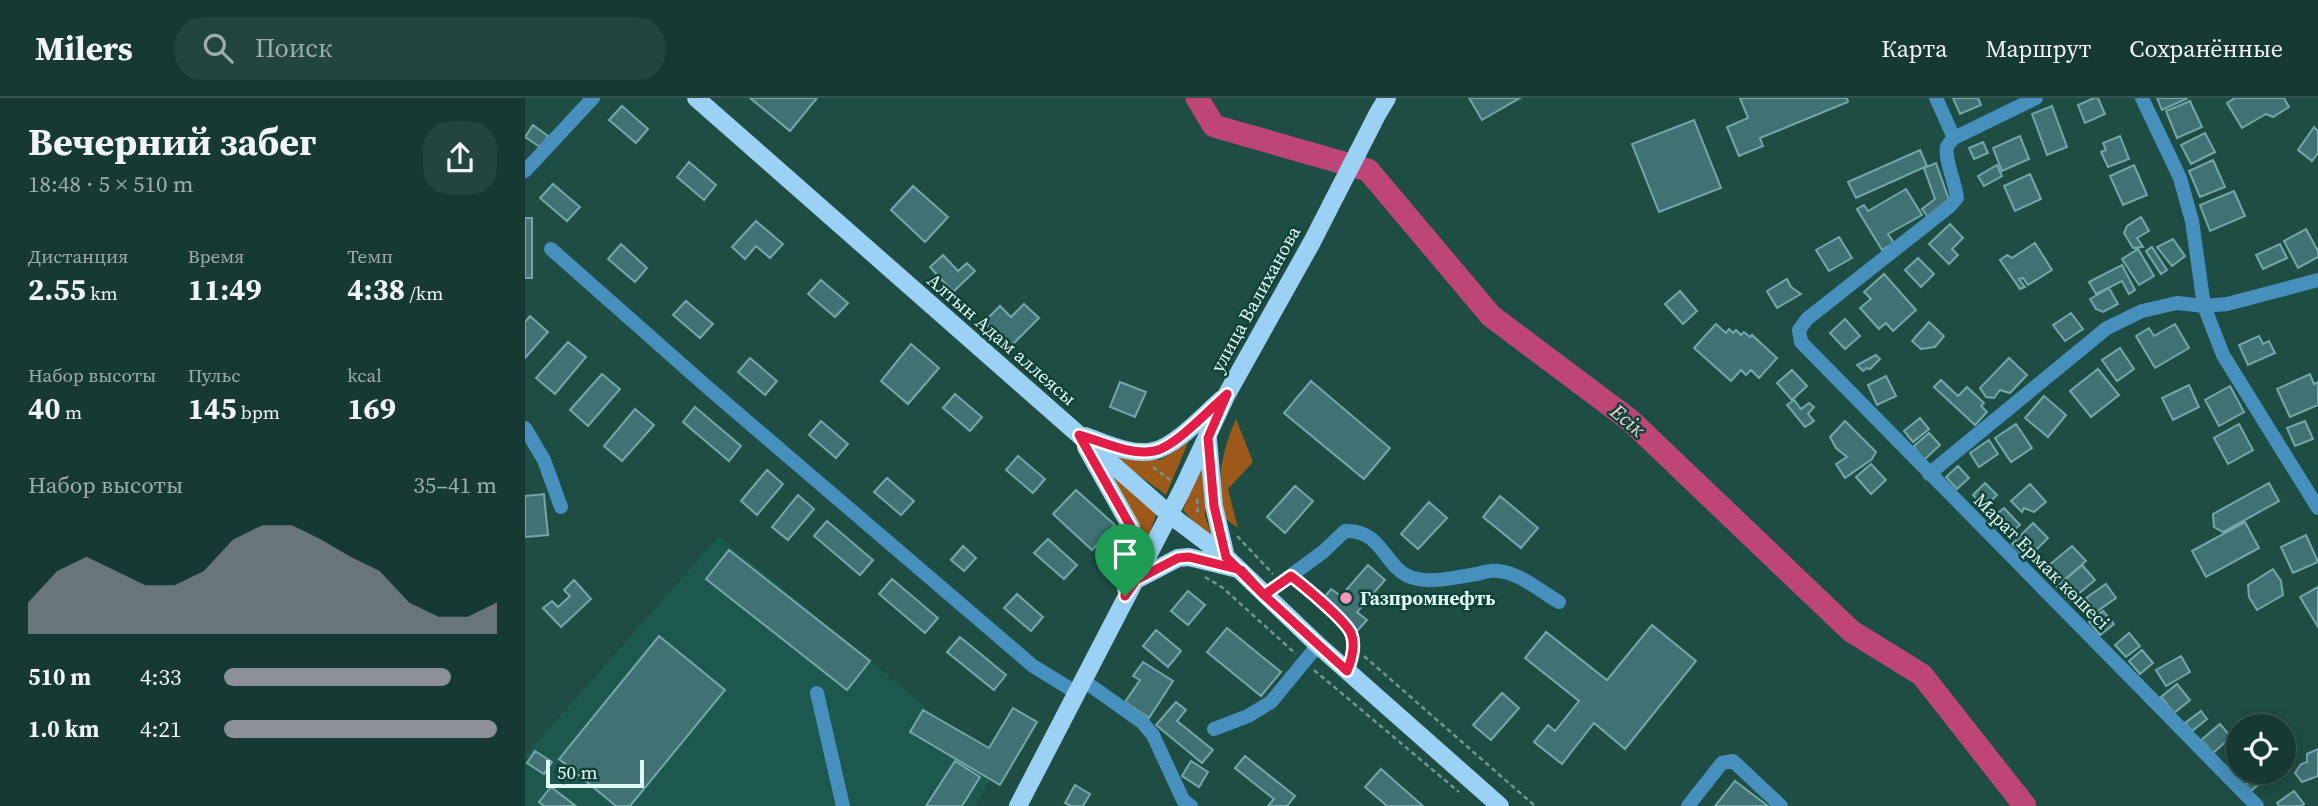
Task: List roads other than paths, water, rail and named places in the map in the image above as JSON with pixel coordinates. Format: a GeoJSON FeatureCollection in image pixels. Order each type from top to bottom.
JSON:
{"type":"FeatureCollection","features":[{"type":"Feature","properties":{"kind":"main road","name":"Алтын Адам аллеясы"},"geometry":{"type":"LineString","coordinates":[[695,98],[1170,514],[1241,570],[1318,645],[1500,806]]}},
{"type":"Feature","properties":{"kind":"main road","name":"улица Валиханова"},"geometry":{"type":"LineString","coordinates":[[1018,806],[1170,514],[1227,394],[1312,242],[1383,105]]}},
{"type":"Feature","properties":{"kind":"main road"},"geometry":{"type":"LineString","coordinates":[[1079,435],[1134,451],[1153,452],[1169,445],[1227,394]]}},
{"type":"Feature","properties":{"kind":"main road"},"geometry":{"type":"LineString","coordinates":[[1079,435],[1131,527],[1133,540],[1125,596]]}},
{"type":"Feature","properties":{"kind":"main road"},"geometry":{"type":"LineString","coordinates":[[1208,438],[1214,506],[1226,557]]}},
{"type":"Feature","properties":{"kind":"main road"},"geometry":{"type":"LineString","coordinates":[[1136,580],[1178,558],[1189,557],[1241,570]]}},
{"type":"Feature","properties":{"kind":"street"},"geometry":{"type":"LineString","coordinates":[[525,171],[593,98]]}},
{"type":"Feature","properties":{"kind":"street"},"geometry":{"type":"LineString","coordinates":[[1936,98],[1954,138],[2036,98]]}},
{"type":"Feature","properties":{"kind":"street"},"geometry":{"type":"LineString","coordinates":[[2142,98],[2180,178],[2192,221],[2204,306],[2223,355],[2318,508]]}},
{"type":"Feature","properties":{"kind":"street","name":"Марат Ермак көшесі"},"geometry":{"type":"LineString","coordinates":[[1954,138],[1947,145],[1947,153],[1957,198],[1807,319],[1799,330],[1801,342],[2257,806]]}},
{"type":"Feature","properties":{"kind":"street"},"geometry":{"type":"LineString","coordinates":[[551,249],[706,386],[1033,666],[1080,687],[1142,722],[1153,735],[1183,800],[1191,806]]}},
{"type":"Feature","properties":{"kind":"street"},"geometry":{"type":"LineString","coordinates":[[1929,474],[2106,328],[2142,311],[2176,303],[2204,306],[2227,304],[2318,280]]}},
{"type":"Feature","properties":{"kind":"street"},"geometry":{"type":"LineString","coordinates":[[525,428],[544,460],[561,507]]}},
{"type":"Feature","properties":{"kind":"street"},"geometry":{"type":"LineString","coordinates":[[1264,595],[1323,552],[1345,531],[1353,531],[1375,541],[1407,576],[1447,579],[1496,570],[1516,576],[1559,602]]}},
{"type":"Feature","properties":{"kind":"street"},"geometry":{"type":"LineString","coordinates":[[1287,579],[1351,632],[1352,659],[1347,671]]}},
{"type":"Feature","properties":{"kind":"street"},"geometry":{"type":"LineString","coordinates":[[1214,729],[1248,716],[1271,702],[1318,645]]}},
{"type":"Feature","properties":{"kind":"street"},"geometry":{"type":"LineString","coordinates":[[817,693],[843,806]]}},
{"type":"Feature","properties":{"kind":"street"},"geometry":{"type":"LineString","coordinates":[[1688,806],[1722,763],[1733,761],[1781,806]]}},
{"type":"Feature","properties":{"kind":"waterway","name":"Есік"},"geometry":{"type":"LineString","coordinates":[[1197,98],[1214,126],[1368,170],[1491,316],[1631,421],[1851,631],[1922,675],[2025,806]]}},
{"type":"Feature","properties":{"kind":"place","name":"Газпромнефть"},"geometry":{"type":"Point","coordinates":[1346,598]}}]}
